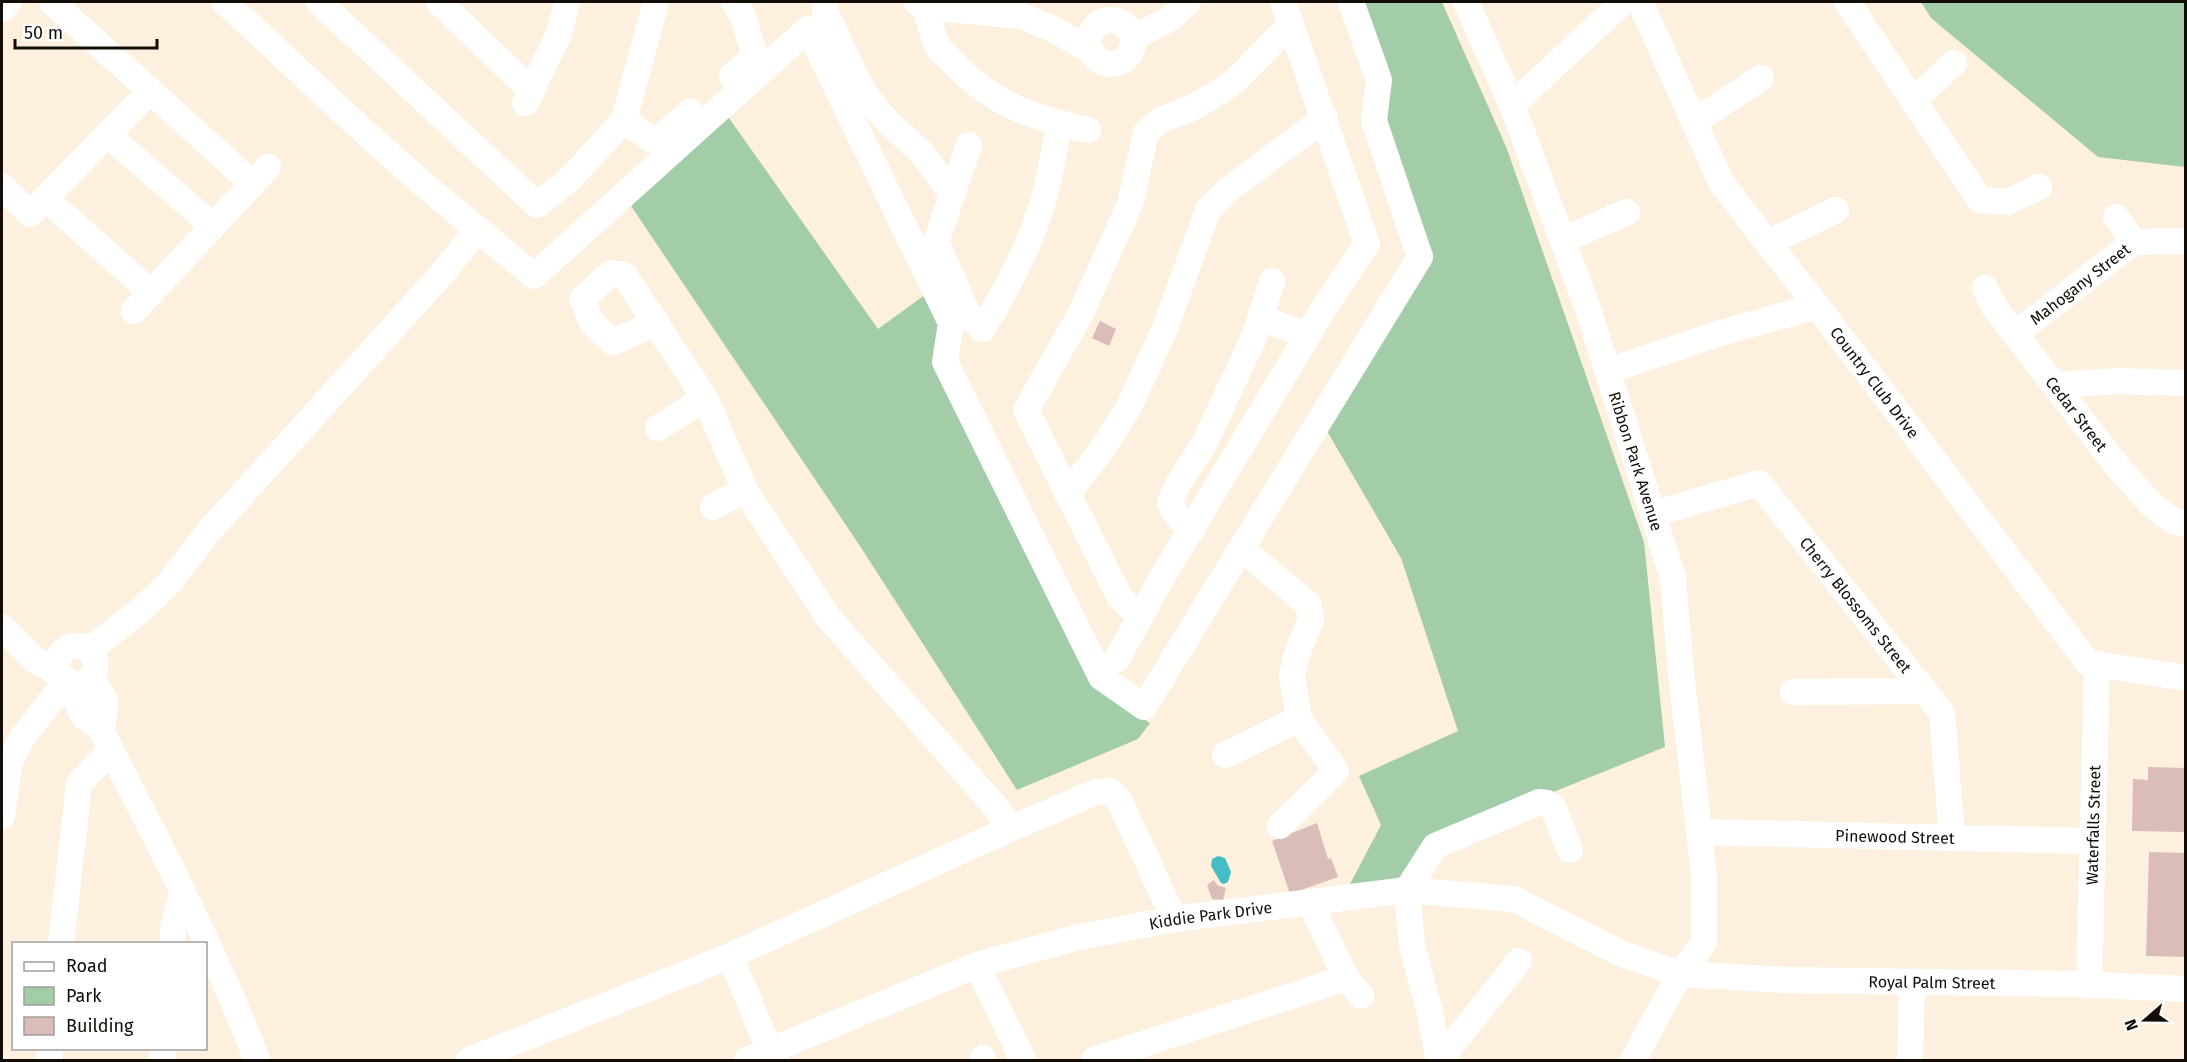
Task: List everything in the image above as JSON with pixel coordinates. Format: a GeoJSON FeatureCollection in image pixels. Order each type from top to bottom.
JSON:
{"type":"FeatureCollection","features":[{"type":"Feature","properties":{"kind":"street"},"geometry":{"type":"LineString","coordinates":[[2,9],[9,2]]}},
{"type":"Feature","properties":{"kind":"street"},"geometry":{"type":"LineString","coordinates":[[52,2],[150,91],[260,175],[134,311]]}},
{"type":"Feature","properties":{"kind":"street"},"geometry":{"type":"LineString","coordinates":[[225,2],[370,137],[534,276],[808,29],[951,324],[945,362],[1101,677],[1144,707],[1420,257],[1374,121],[1379,80],[1351,2]]}},
{"type":"Feature","properties":{"kind":"street"},"geometry":{"type":"LineString","coordinates":[[319,2],[537,205],[568,180],[624,120],[656,2]]}},
{"type":"Feature","properties":{"kind":"street"},"geometry":{"type":"LineString","coordinates":[[439,2],[528,98],[559,34],[567,2]]}},
{"type":"Feature","properties":{"kind":"street"},"geometry":{"type":"LineString","coordinates":[[624,120],[655,142],[755,56],[742,14],[734,2]]}},
{"type":"Feature","properties":{"kind":"street"},"geometry":{"type":"LineString","coordinates":[[825,2],[825,11],[858,82],[887,121],[923,154],[952,194]]}},
{"type":"Feature","properties":{"kind":"street"},"geometry":{"type":"LineString","coordinates":[[1091,51],[1090,35],[1100,12],[1114,20],[1128,22],[1171,18],[1188,2]]}},
{"type":"Feature","properties":{"kind":"street","name":"Ribbon Park Avenue"},"geometry":{"type":"LineString","coordinates":[[1466,2],[1512,105],[1588,309],[1672,578],[1704,874],[1704,942],[1680,975],[1633,1060]]}},
{"type":"Feature","properties":{"kind":"street"},"geometry":{"type":"LineString","coordinates":[[1512,105],[1623,2]]}},
{"type":"Feature","properties":{"kind":"street","name":"Country Club Drive"},"geometry":{"type":"LineString","coordinates":[[1640,2],[1722,184],[2088,663],[2097,664]]}},
{"type":"Feature","properties":{"kind":"street"},"geometry":{"type":"LineString","coordinates":[[1847,2],[1980,200],[2008,202],[2039,187]]}},
{"type":"Feature","properties":{"kind":"street"},"geometry":{"type":"LineString","coordinates":[[1088,130],[1018,111],[990,94],[965,75],[938,47],[921,4],[1022,16],[1055,30],[1091,51],[1101,61],[1114,64],[1126,57],[1133,45],[1128,22]]}},
{"type":"Feature","properties":{"kind":"street"},"geometry":{"type":"LineString","coordinates":[[1117,659],[1326,304],[1367,244],[1287,13]]}},
{"type":"Feature","properties":{"kind":"street"},"geometry":{"type":"LineString","coordinates":[[1140,618],[1119,596],[1026,410],[1080,315],[1130,204],[1146,133],[1160,120],[1192,108],[1237,79],[1287,13]]}},
{"type":"Feature","properties":{"kind":"street"},"geometry":{"type":"LineString","coordinates":[[1913,101],[1954,63]]}},
{"type":"Feature","properties":{"kind":"street"},"geometry":{"type":"LineString","coordinates":[[1695,121],[1761,78]]}},
{"type":"Feature","properties":{"kind":"street"},"geometry":{"type":"LineString","coordinates":[[2,186],[30,214],[150,91]]}},
{"type":"Feature","properties":{"kind":"street"},"geometry":{"type":"LineString","coordinates":[[1068,494],[1098,455],[1129,407],[1165,328],[1208,210],[1228,190],[1325,118]]}},
{"type":"Feature","properties":{"kind":"street"},"geometry":{"type":"LineString","coordinates":[[969,145],[936,242],[968,314],[982,329],[1008,288],[1026,248],[1042,204],[1060,123]]}},
{"type":"Feature","properties":{"kind":"street"},"geometry":{"type":"LineString","coordinates":[[108,135],[213,226]]}},
{"type":"Feature","properties":{"kind":"street"},"geometry":{"type":"LineString","coordinates":[[46,199],[152,293]]}},
{"type":"Feature","properties":{"kind":"street"},"geometry":{"type":"LineString","coordinates":[[1768,243],[1836,210]]}},
{"type":"Feature","properties":{"kind":"street"},"geometry":{"type":"LineString","coordinates":[[1563,240],[1627,212]]}},
{"type":"Feature","properties":{"kind":"street"},"geometry":{"type":"LineString","coordinates":[[2116,217],[2134,242]]}},
{"type":"Feature","properties":{"kind":"street"},"geometry":{"type":"LineString","coordinates":[[206,942],[107,741],[82,713],[72,679],[58,662],[60,656],[79,649],[142,609],[168,584],[210,530],[441,275],[478,229]]}},
{"type":"Feature","properties":{"kind":"street","name":"Mahogany Street"},"geometry":{"type":"LineString","coordinates":[[2015,333],[2134,242],[2186,242]]}},
{"type":"Feature","properties":{"kind":"street"},"geometry":{"type":"LineString","coordinates":[[1192,530],[1180,520],[1170,502],[1177,486],[1204,444],[1254,337],[1272,281]]}},
{"type":"Feature","properties":{"kind":"street","name":"Cedar Street"},"geometry":{"type":"LineString","coordinates":[[1985,288],[1994,307],[2118,467],[2152,505],[2175,522],[2186,523]]}},
{"type":"Feature","properties":{"kind":"street"},"geometry":{"type":"LineString","coordinates":[[1608,371],[1717,334],[1817,306]]}},
{"type":"Feature","properties":{"kind":"street"},"geometry":{"type":"LineString","coordinates":[[1260,318],[1308,336]]}},
{"type":"Feature","properties":{"kind":"street"},"geometry":{"type":"LineString","coordinates":[[657,323],[705,398],[745,490],[828,617],[1012,828]]}},
{"type":"Feature","properties":{"kind":"street"},"geometry":{"type":"LineString","coordinates":[[2055,385],[2119,381],[2186,383]]}},
{"type":"Feature","properties":{"kind":"street"},"geometry":{"type":"LineString","coordinates":[[658,429],[705,398]]}},
{"type":"Feature","properties":{"kind":"street","name":"Cherry Blossoms Street"},"geometry":{"type":"LineString","coordinates":[[1653,513],[1759,483],[1955,730],[1952,838]]}},
{"type":"Feature","properties":{"kind":"street"},"geometry":{"type":"LineString","coordinates":[[713,507],[745,490]]}},
{"type":"Feature","properties":{"kind":"street"},"geometry":{"type":"LineString","coordinates":[[1242,549],[1308,604],[1311,619],[1296,657],[1292,675],[1299,719],[1336,771],[1280,826]]}},
{"type":"Feature","properties":{"kind":"street"},"geometry":{"type":"LineString","coordinates":[[2,816],[5,771],[22,738],[72,679],[96,665],[95,659],[79,649],[8,632]]}},
{"type":"Feature","properties":{"kind":"street"},"geometry":{"type":"LineString","coordinates":[[8,632],[35,660],[72,679]]}},
{"type":"Feature","properties":{"kind":"street"},"geometry":{"type":"LineString","coordinates":[[2097,664],[2186,678]]}},
{"type":"Feature","properties":{"kind":"street","name":"Waterfalls Street"},"geometry":{"type":"LineString","coordinates":[[2089,985],[2097,664]]}},
{"type":"Feature","properties":{"kind":"street"},"geometry":{"type":"LineString","coordinates":[[1793,692],[1924,691]]}},
{"type":"Feature","properties":{"kind":"street"},"geometry":{"type":"LineString","coordinates":[[1225,755],[1299,719]]}},
{"type":"Feature","properties":{"kind":"street"},"geometry":{"type":"LineString","coordinates":[[62,942],[79,784],[107,741]]}},
{"type":"Feature","properties":{"kind":"street"},"geometry":{"type":"LineString","coordinates":[[469,1060],[730,956],[1096,792],[1110,791],[1119,800],[1173,919]]}},
{"type":"Feature","properties":{"kind":"street"},"geometry":{"type":"LineString","coordinates":[[1440,1060],[1412,946],[1407,890],[1435,846],[1539,802],[1553,807],[1570,850]]}},
{"type":"Feature","properties":{"kind":"street","name":"Pinewood Street"},"geometry":{"type":"LineString","coordinates":[[1699,832],[2092,841]]}},
{"type":"Feature","properties":{"kind":"street","name":"Kiddie Park Drive"},"geometry":{"type":"LineString","coordinates":[[764,1057],[978,965],[1075,938],[1173,919],[1407,890],[1514,899],[1622,954],[1680,975]]}},
{"type":"Feature","properties":{"kind":"street"},"geometry":{"type":"LineString","coordinates":[[172,942],[174,922],[183,891]]}},
{"type":"Feature","properties":{"kind":"street"},"geometry":{"type":"LineString","coordinates":[[1094,1060],[1353,987],[1310,902]]}},
{"type":"Feature","properties":{"kind":"street"},"geometry":{"type":"LineString","coordinates":[[207,944],[257,1060]]}},
{"type":"Feature","properties":{"kind":"street"},"geometry":{"type":"LineString","coordinates":[[730,956],[764,1057]]}},
{"type":"Feature","properties":{"kind":"street"},"geometry":{"type":"LineString","coordinates":[[1440,1060],[1519,961]]}},
{"type":"Feature","properties":{"kind":"street"},"geometry":{"type":"LineString","coordinates":[[978,965],[1023,1060]]}},
{"type":"Feature","properties":{"kind":"street","name":"Royal Palm Street"},"geometry":{"type":"LineString","coordinates":[[1680,975],[1785,980],[2089,985],[2186,989]]}},
{"type":"Feature","properties":{"kind":"street"},"geometry":{"type":"LineString","coordinates":[[1911,1060],[1912,982]]}},
{"type":"Feature","properties":{"kind":"green space"},"geometry":{"type":"Polygon","coordinates":[[[1365,2],[1442,2],[1507,149],[1644,542],[1665,747],[1444,836],[1397,886],[1350,884],[1381,825],[1359,776],[1458,731],[1401,558],[1327,431],[1433,254],[1383,120],[1389,70],[1365,2]]]}},
{"type":"Feature","properties":{"kind":"green space"},"geometry":{"type":"Polygon","coordinates":[[[1921,2],[2185,2],[2185,167],[2098,157],[1931,18],[1921,2]]]}},
{"type":"Feature","properties":{"kind":"green space"},"geometry":{"type":"Polygon","coordinates":[[[724,111],[878,329],[926,294],[1092,686],[1150,723],[1138,739],[1017,790],[860,546],[627,200],[724,111]]]}},
{"type":"Feature","properties":{"kind":"water"},"geometry":{"type":"Polygon","coordinates":[[[1218,856],[1225,858],[1231,872],[1228,882],[1224,884],[1221,883],[1211,866],[1212,859],[1218,856]]]}},
{"type":"Feature","properties":{"kind":"building"},"geometry":{"type":"Polygon","coordinates":[[[1100,321],[1116,329],[1109,346],[1092,338],[1100,321]]]}},
{"type":"Feature","properties":{"kind":"building"},"geometry":{"type":"Polygon","coordinates":[[[2148,767],[2186,768],[2186,832],[2132,831],[2133,779],[2148,780],[2148,767]]]}},
{"type":"Feature","properties":{"kind":"building"},"geometry":{"type":"Polygon","coordinates":[[[1317,823],[1328,859],[1331,858],[1338,877],[1290,894],[1272,841],[1317,823]]]}},
{"type":"Feature","properties":{"kind":"building"},"geometry":{"type":"Polygon","coordinates":[[[2149,852],[2186,853],[2186,957],[2146,956],[2149,852]]]}},
{"type":"Feature","properties":{"kind":"building"},"geometry":{"type":"Polygon","coordinates":[[[1214,880],[1217,885],[1226,888],[1223,900],[1212,899],[1207,885],[1214,880]]]}}]}
